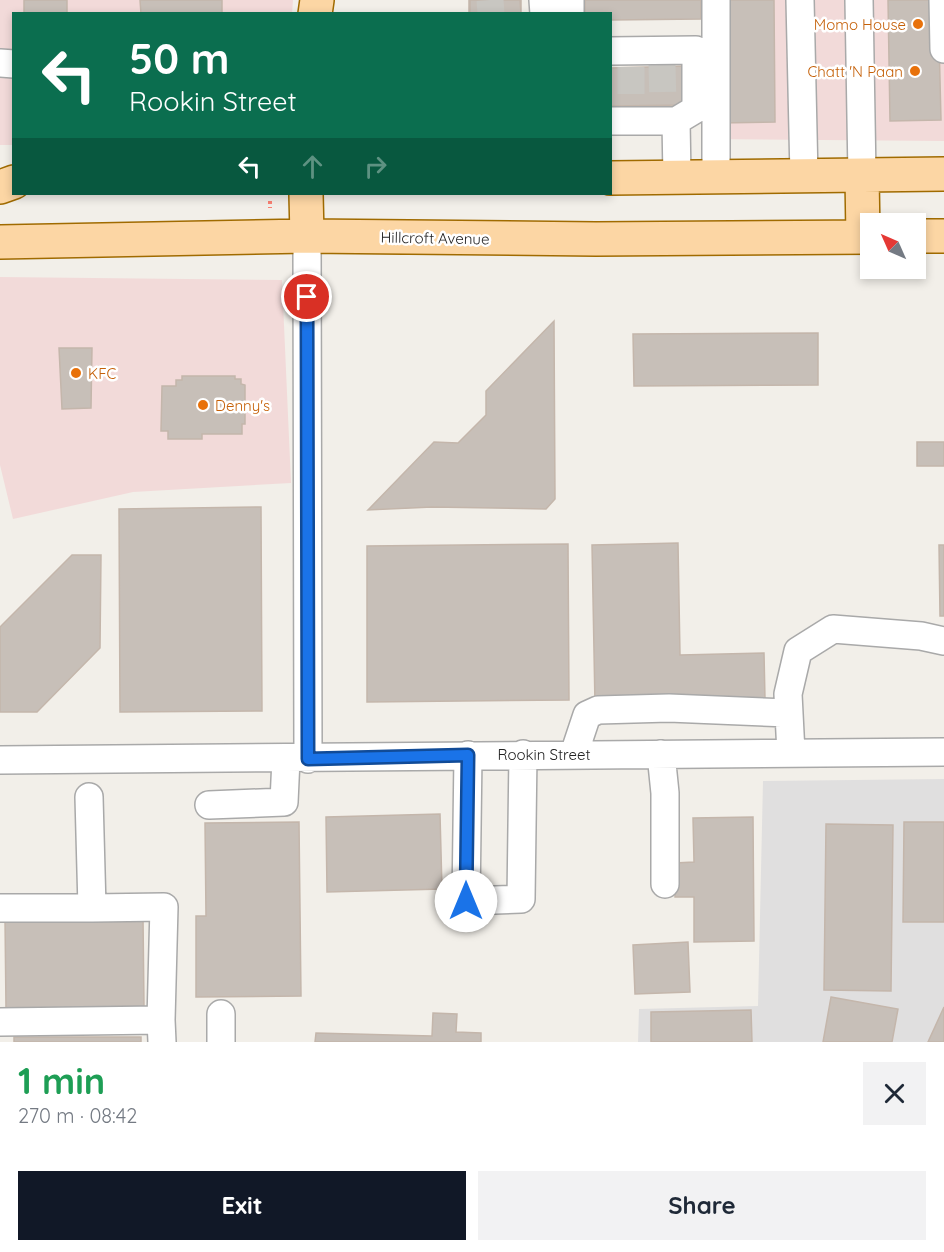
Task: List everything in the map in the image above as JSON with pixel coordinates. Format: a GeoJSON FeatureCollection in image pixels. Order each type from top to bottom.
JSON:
{"type":"FeatureCollection","features":[{"type":"Feature","properties":{"kind":"main road"},"geometry":{"type":"LineString","coordinates":[[612,178],[944,174]]}},
{"type":"Feature","properties":{"kind":"main road"},"geometry":{"type":"LineString","coordinates":[[862,176],[864,213]]}},
{"type":"Feature","properties":{"kind":"main road"},"geometry":{"type":"LineString","coordinates":[[306,195],[307,236]]}},
{"type":"Feature","properties":{"kind":"main road","name":"Hillcroft Avenue"},"geometry":{"type":"LineString","coordinates":[[0,242],[307,236],[584,239],[860,237]]}},
{"type":"Feature","properties":{"kind":"main road"},"geometry":{"type":"LineString","coordinates":[[926,236],[944,236]]}},
{"type":"Feature","properties":{"kind":"street"},"geometry":{"type":"LineString","coordinates":[[716,0],[716,176]]}},
{"type":"Feature","properties":{"kind":"street"},"geometry":{"type":"LineString","coordinates":[[800,0],[804,176]]}},
{"type":"Feature","properties":{"kind":"street"},"geometry":{"type":"LineString","coordinates":[[859,0],[862,176]]}},
{"type":"Feature","properties":{"kind":"street"},"geometry":{"type":"LineString","coordinates":[[943,0],[944,49]]}},
{"type":"Feature","properties":{"kind":"street"},"geometry":{"type":"LineString","coordinates":[[624,56],[662,58],[696,50],[696,109],[667,116],[624,116]]}},
{"type":"Feature","properties":{"kind":"street"},"geometry":{"type":"LineString","coordinates":[[667,116],[677,177]]}},
{"type":"Feature","properties":{"kind":"street"},"geometry":{"type":"LineString","coordinates":[[208,805],[284,802],[297,759],[307,236]]}},
{"type":"Feature","properties":{"kind":"street"},"geometry":{"type":"LineString","coordinates":[[790,753],[788,694],[798,651],[833,629],[921,636],[944,642]]}},
{"type":"Feature","properties":{"kind":"street"},"geometry":{"type":"LineString","coordinates":[[574,754],[587,716],[598,710],[669,708],[788,713]]}},
{"type":"Feature","properties":{"kind":"street","name":"Rookin Street"},"geometry":{"type":"LineString","coordinates":[[0,760],[944,752]]}},
{"type":"Feature","properties":{"kind":"street"},"geometry":{"type":"LineString","coordinates":[[468,755],[466,901],[521,899],[523,754]]}},
{"type":"Feature","properties":{"kind":"street"},"geometry":{"type":"LineString","coordinates":[[661,754],[665,884]]}},
{"type":"Feature","properties":{"kind":"street"},"geometry":{"type":"LineString","coordinates":[[89,797],[92,908]]}},
{"type":"Feature","properties":{"kind":"street"},"geometry":{"type":"LineString","coordinates":[[0,908],[164,907],[161,1031],[0,1022]]}},
{"type":"Feature","properties":{"kind":"street"},"geometry":{"type":"LineString","coordinates":[[221,1014],[221,1042]]}},
{"type":"Feature","properties":{"kind":"path"},"geometry":{"type":"LineString","coordinates":[[270,201],[270,208]]}},
{"type":"Feature","properties":{"kind":"shaded area"},"geometry":{"type":"Polygon","coordinates":[[[0,0],[293,0],[292,12],[12,12],[12,145],[0,145],[0,0]]]}},
{"type":"Feature","properties":{"kind":"shaded area"},"geometry":{"type":"Polygon","coordinates":[[[707,0],[944,0],[944,141],[707,139],[707,0]]]}},
{"type":"Feature","properties":{"kind":"shaded area"},"geometry":{"type":"Polygon","coordinates":[[[0,277],[282,280],[291,483],[133,492],[13,519],[0,465],[0,277]]]}},
{"type":"Feature","properties":{"kind":"shaded area"},"geometry":{"type":"Polygon","coordinates":[[[944,779],[944,1042],[638,1042],[639,1009],[758,1006],[763,781],[944,779]]]}},
{"type":"Feature","properties":{"kind":"building"},"geometry":{"type":"Polygon","coordinates":[[[24,0],[67,0],[67,12],[24,12],[24,0]]]}},
{"type":"Feature","properties":{"kind":"building"},"geometry":{"type":"Polygon","coordinates":[[[140,0],[222,0],[222,12],[141,12],[140,0]]]}},
{"type":"Feature","properties":{"kind":"building"},"geometry":{"type":"Polygon","coordinates":[[[469,0],[520,0],[521,12],[469,12],[469,0]]]}},
{"type":"Feature","properties":{"kind":"building"},"geometry":{"type":"Polygon","coordinates":[[[470,0],[521,0],[521,12],[470,12],[470,0]]]}},
{"type":"Feature","properties":{"kind":"building"},"geometry":{"type":"Polygon","coordinates":[[[585,0],[701,0],[701,19],[612,20],[612,12],[585,12],[585,0]]]}},
{"type":"Feature","properties":{"kind":"building"},"geometry":{"type":"Polygon","coordinates":[[[727,0],[774,0],[775,122],[720,123],[727,0]]]}},
{"type":"Feature","properties":{"kind":"building"},"geometry":{"type":"Polygon","coordinates":[[[888,0],[938,0],[941,120],[890,121],[888,0]]]}},
{"type":"Feature","properties":{"kind":"building"},"geometry":{"type":"Polygon","coordinates":[[[684,66],[685,105],[612,106],[612,68],[684,66]]]}},
{"type":"Feature","properties":{"kind":"building"},"geometry":{"type":"Polygon","coordinates":[[[554,321],[555,499],[546,509],[432,507],[368,510],[434,442],[458,443],[486,415],[486,391],[554,321]]]}},
{"type":"Feature","properties":{"kind":"building"},"geometry":{"type":"Polygon","coordinates":[[[818,333],[818,385],[634,386],[633,334],[818,333]]]}},
{"type":"Feature","properties":{"kind":"building","name":"KFC"},"geometry":{"type":"Polygon","coordinates":[[[59,348],[92,348],[91,408],[62,409],[59,348]]]}},
{"type":"Feature","properties":{"kind":"building","name":"Denny's"},"geometry":{"type":"Polygon","coordinates":[[[182,376],[235,376],[235,379],[241,379],[241,384],[245,385],[245,424],[242,424],[242,434],[202,434],[202,439],[168,439],[168,431],[161,431],[162,386],[176,386],[176,380],[182,380],[182,376]]]}},
{"type":"Feature","properties":{"kind":"building"},"geometry":{"type":"Polygon","coordinates":[[[917,442],[944,442],[944,466],[917,466],[917,442]]]}},
{"type":"Feature","properties":{"kind":"building"},"geometry":{"type":"Polygon","coordinates":[[[261,507],[262,711],[120,712],[119,509],[261,507]]]}},
{"type":"Feature","properties":{"kind":"building"},"geometry":{"type":"Polygon","coordinates":[[[678,543],[680,655],[764,653],[765,699],[595,704],[592,545],[678,543]]]}},
{"type":"Feature","properties":{"kind":"building"},"geometry":{"type":"Polygon","coordinates":[[[568,544],[569,700],[367,702],[367,546],[568,544]]]}},
{"type":"Feature","properties":{"kind":"building"},"geometry":{"type":"Polygon","coordinates":[[[939,545],[944,545],[944,616],[940,616],[939,545]]]}},
{"type":"Feature","properties":{"kind":"building"},"geometry":{"type":"Polygon","coordinates":[[[72,555],[101,555],[100,648],[37,712],[0,712],[0,627],[72,555]]]}},
{"type":"Feature","properties":{"kind":"building"},"geometry":{"type":"Polygon","coordinates":[[[440,814],[442,889],[327,892],[326,817],[440,814]]]}},
{"type":"Feature","properties":{"kind":"building"},"geometry":{"type":"Polygon","coordinates":[[[753,817],[754,941],[694,942],[694,897],[675,897],[675,863],[694,862],[693,818],[753,817]]]}},
{"type":"Feature","properties":{"kind":"building"},"geometry":{"type":"Polygon","coordinates":[[[299,822],[301,996],[196,997],[196,916],[206,916],[205,823],[299,822]]]}},
{"type":"Feature","properties":{"kind":"building"},"geometry":{"type":"Polygon","coordinates":[[[904,822],[944,822],[944,922],[903,922],[904,822]]]}},
{"type":"Feature","properties":{"kind":"building"},"geometry":{"type":"Polygon","coordinates":[[[826,824],[893,825],[891,991],[824,990],[826,824]]]}},
{"type":"Feature","properties":{"kind":"building"},"geometry":{"type":"Polygon","coordinates":[[[143,917],[144,1006],[6,1009],[5,919],[143,917]]]}},
{"type":"Feature","properties":{"kind":"building"},"geometry":{"type":"Polygon","coordinates":[[[688,942],[690,992],[635,994],[633,945],[688,942]]]}},
{"type":"Feature","properties":{"kind":"building"},"geometry":{"type":"Polygon","coordinates":[[[831,997],[898,1009],[892,1042],[823,1042],[831,997]]]}},
{"type":"Feature","properties":{"kind":"building"},"geometry":{"type":"Polygon","coordinates":[[[944,1007],[944,1042],[928,1042],[944,1007]]]}},
{"type":"Feature","properties":{"kind":"building"},"geometry":{"type":"Polygon","coordinates":[[[751,1010],[752,1042],[651,1042],[651,1012],[751,1010]]]}},
{"type":"Feature","properties":{"kind":"building"},"geometry":{"type":"Polygon","coordinates":[[[433,1013],[457,1014],[456,1032],[481,1033],[481,1042],[315,1042],[316,1033],[432,1036],[433,1013]]]}},
{"type":"Feature","properties":{"kind":"building"},"geometry":{"type":"Polygon","coordinates":[[[14,1037],[141,1037],[141,1042],[14,1042],[14,1037]]]}},
{"type":"Feature","properties":{"kind":"tunnel"},"geometry":{"type":"LineString","coordinates":[[490,0],[491,12]]}},
{"type":"Feature","properties":{"kind":"tunnel"},"geometry":{"type":"LineString","coordinates":[[662,65],[663,105]]}},
{"type":"Feature","properties":{"kind":"tunnel"},"geometry":{"type":"LineString","coordinates":[[631,67],[631,106]]}},
{"type":"Feature","properties":{"kind":"place","name":"Momo House"},"geometry":{"type":"Point","coordinates":[918,24]}},
{"type":"Feature","properties":{"kind":"place","name":"Chatt 'N Paan"},"geometry":{"type":"Point","coordinates":[915,71]}},
{"type":"Feature","properties":{"kind":"place","name":"KFC"},"geometry":{"type":"Point","coordinates":[76,373]}},
{"type":"Feature","properties":{"kind":"place","name":"Denny's"},"geometry":{"type":"Point","coordinates":[203,405]}},
{"type":"Feature","properties":{"kind":"route"},"geometry":{"type":"LineString","coordinates":[[307,297],[308,759],[376,755],[468,755],[466,901]]}}]}
